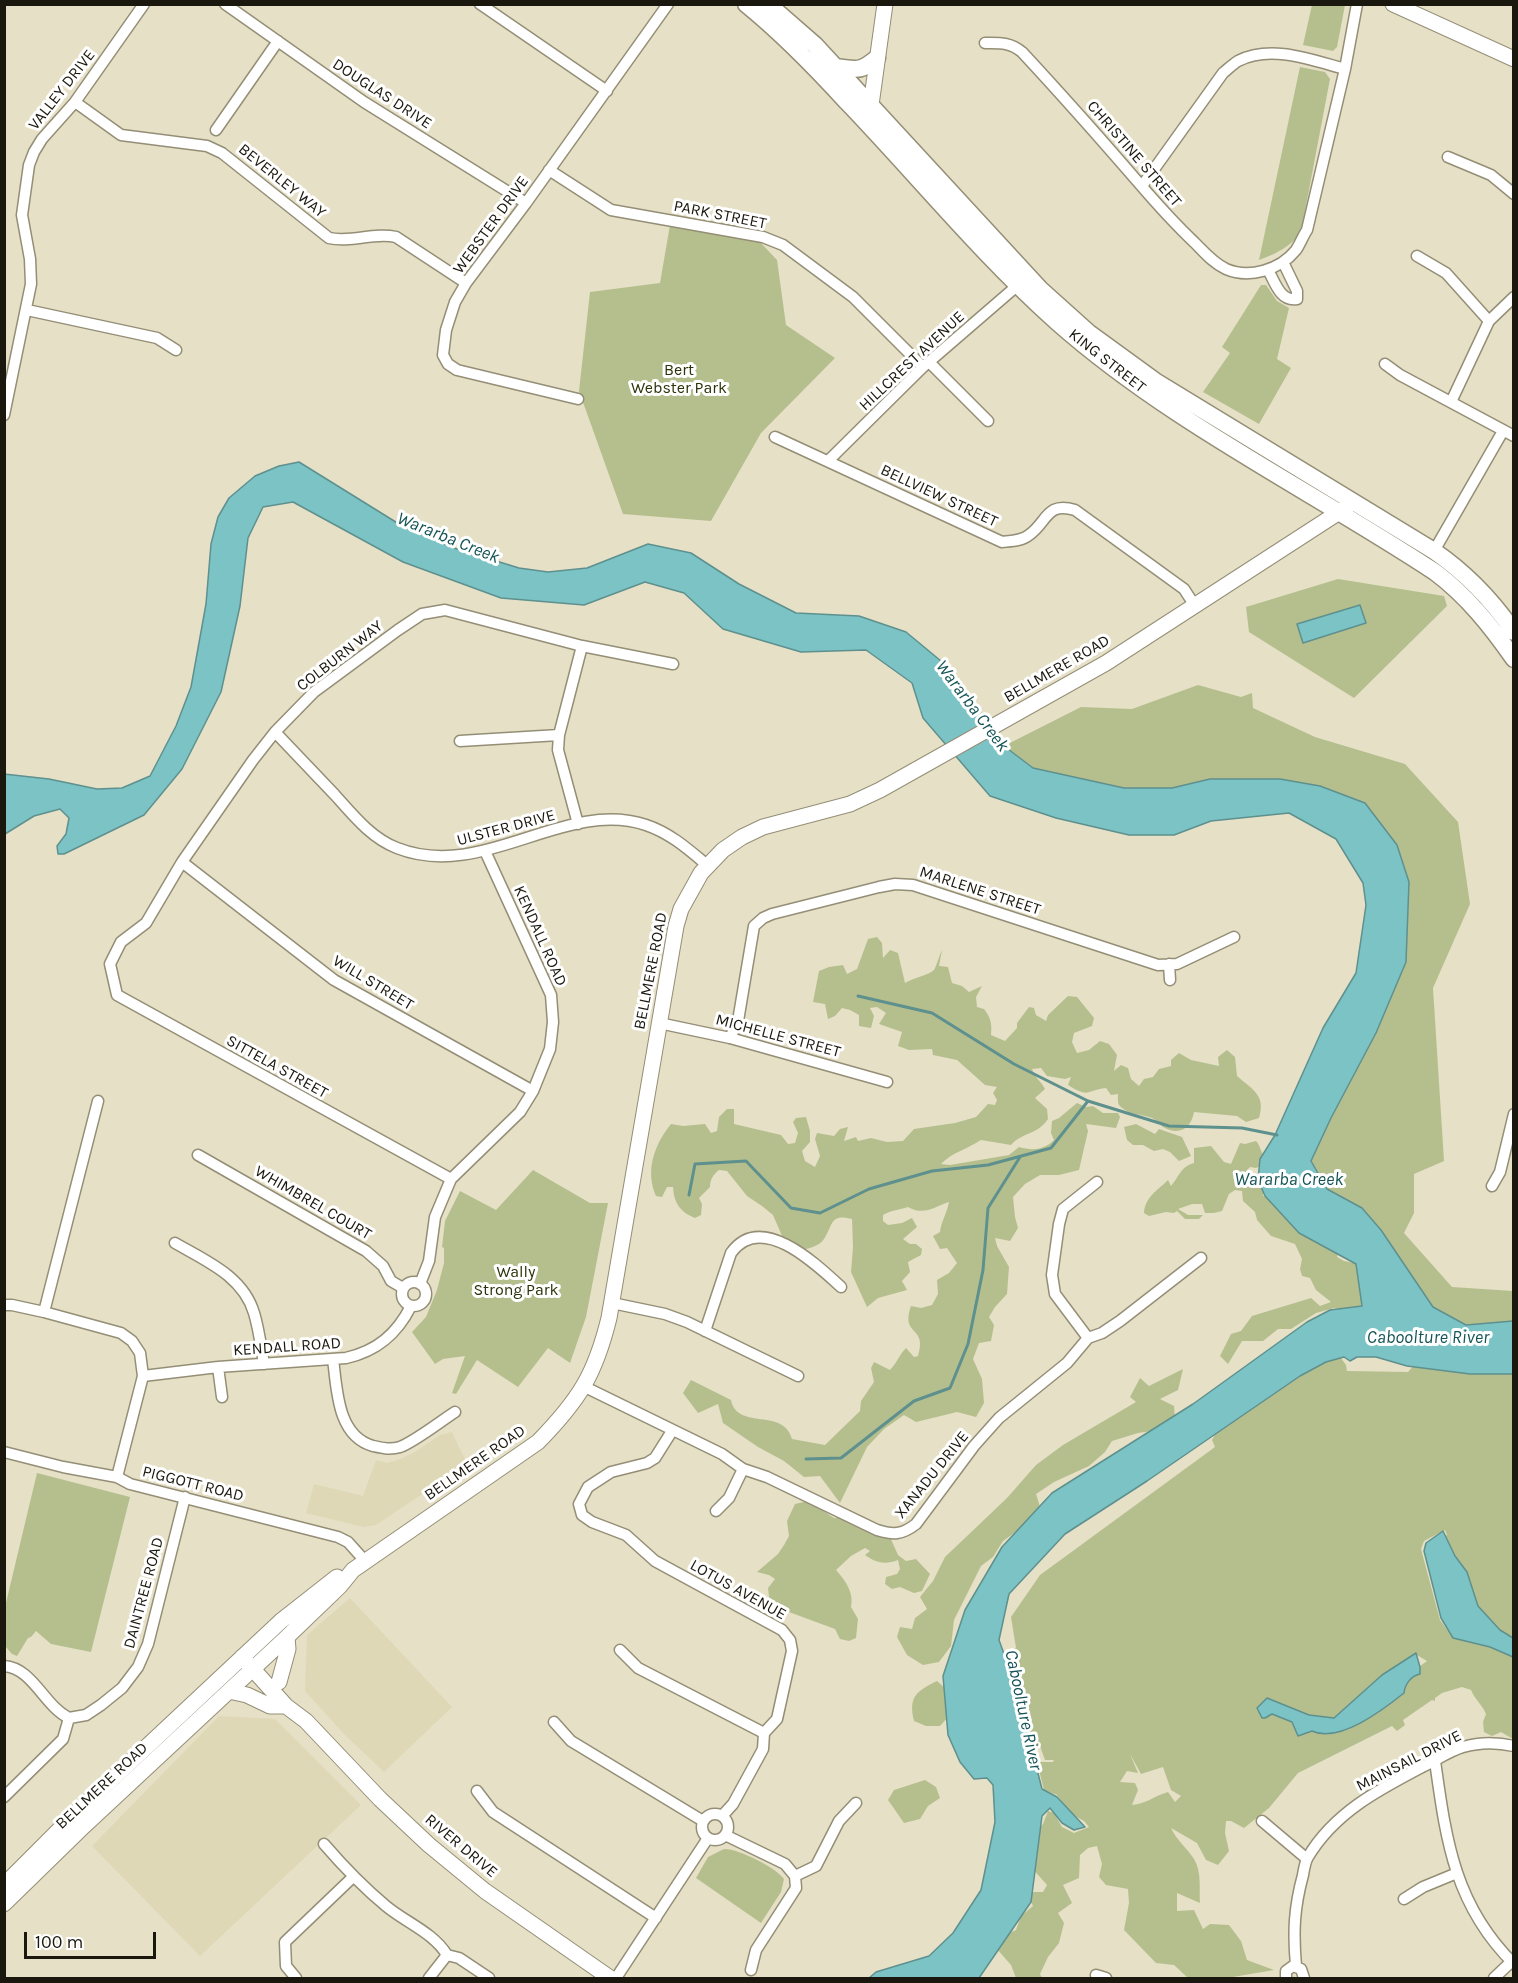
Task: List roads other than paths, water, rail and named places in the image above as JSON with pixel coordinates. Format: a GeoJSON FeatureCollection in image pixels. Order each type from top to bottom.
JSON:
{"type":"FeatureCollection","features":[{"type":"Feature","properties":{"kind":"main road","name":"KING STREET"},"geometry":{"type":"LineString","coordinates":[[746,4],[865,110],[1040,289],[1089,333],[1155,381],[1434,551],[1473,582],[1514,632]]}},
{"type":"Feature","properties":{"kind":"main road","name":"KING STREET"},"geometry":{"type":"LineString","coordinates":[[768,4],[806,37],[835,67],[865,110],[1018,285],[1091,350],[1144,390],[1446,580],[1483,616],[1514,659]]}},
{"type":"Feature","properties":{"kind":"main road"},"geometry":{"type":"LineString","coordinates":[[865,110],[877,58],[885,4]]}},
{"type":"Feature","properties":{"kind":"main road"},"geometry":{"type":"LineString","coordinates":[[1394,4],[1514,59]]}},
{"type":"Feature","properties":{"kind":"main road"},"geometry":{"type":"LineString","coordinates":[[835,67],[861,69],[877,58]]}},
{"type":"Feature","properties":{"kind":"main road","name":"BELLMERE ROAD"},"geometry":{"type":"LineString","coordinates":[[4,1885],[280,1621],[333,1579],[359,1565],[538,1442],[564,1415],[585,1387],[604,1341],[612,1303],[676,926],[681,909],[707,865],[742,837],[763,827],[850,804],[929,763],[1106,663],[1354,501]]}},
{"type":"Feature","properties":{"kind":"main road","name":"BELLMERE ROAD"},"geometry":{"type":"LineString","coordinates":[[4,1904],[85,1825],[287,1637],[359,1565]]}},
{"type":"Feature","properties":{"kind":"main road"},"geometry":{"type":"LineString","coordinates":[[279,1682],[288,1649],[287,1637]]}},
{"type":"Feature","properties":{"kind":"main road","name":"RIVER DRIVE"},"geometry":{"type":"LineString","coordinates":[[246,1653],[286,1706],[306,1721],[380,1799],[429,1845],[485,1890],[610,1978]]}},
{"type":"Feature","properties":{"kind":"main road","name":"RIVER DRIVE"},"geometry":{"type":"LineString","coordinates":[[257,1665],[279,1682],[298,1706],[306,1721]]}},
{"type":"Feature","properties":{"kind":"main road"},"geometry":{"type":"LineString","coordinates":[[229,1691],[247,1695],[270,1706],[286,1706]]}},
{"type":"Feature","properties":{"kind":"street","name":"VALLEY DRIVE"},"geometry":{"type":"LineString","coordinates":[[4,415],[31,284],[31,267],[22,214],[29,165],[42,139],[75,102],[144,4]]}},
{"type":"Feature","properties":{"kind":"street","name":"DOUGLAS DRIVE"},"geometry":{"type":"LineString","coordinates":[[225,4],[364,102],[526,203]]}},
{"type":"Feature","properties":{"kind":"street"},"geometry":{"type":"LineString","coordinates":[[480,4],[607,90]]}},
{"type":"Feature","properties":{"kind":"street","name":"WEBSTER DRIVE"},"geometry":{"type":"LineString","coordinates":[[578,399],[457,370],[448,364],[443,355],[446,330],[450,314],[466,283],[668,4]]}},
{"type":"Feature","properties":{"kind":"street","name":"CHRISTINE STREET"},"geometry":{"type":"LineString","coordinates":[[985,43],[1014,45],[1166,214],[1213,261],[1227,269],[1248,273],[1268,270],[1283,262],[1296,250],[1307,230],[1345,69],[1357,4]]}},
{"type":"Feature","properties":{"kind":"street"},"geometry":{"type":"LineString","coordinates":[[216,130],[278,41]]}},
{"type":"Feature","properties":{"kind":"street"},"geometry":{"type":"LineString","coordinates":[[1142,186],[1223,73],[1237,61],[1258,55],[1291,55],[1345,69]]}},
{"type":"Feature","properties":{"kind":"street","name":"BEVERLEY WAY"},"geometry":{"type":"LineString","coordinates":[[75,102],[121,135],[207,146],[222,153],[329,238],[341,240],[387,235],[396,237],[466,283]]}},
{"type":"Feature","properties":{"kind":"street"},"geometry":{"type":"LineString","coordinates":[[1448,157],[1491,175],[1514,194]]}},
{"type":"Feature","properties":{"kind":"street","name":"PARK STREET"},"geometry":{"type":"LineString","coordinates":[[549,170],[611,210],[763,237],[783,245],[853,297],[988,421]]}},
{"type":"Feature","properties":{"kind":"street"},"geometry":{"type":"LineString","coordinates":[[1417,256],[1446,273],[1489,321]]}},
{"type":"Feature","properties":{"kind":"street"},"geometry":{"type":"LineString","coordinates":[[1268,270],[1283,297],[1290,300],[1297,299],[1297,291],[1283,262]]}},
{"type":"Feature","properties":{"kind":"street","name":"HILLCREST AVENUE"},"geometry":{"type":"LineString","coordinates":[[830,460],[926,364],[1018,285]]}},
{"type":"Feature","properties":{"kind":"street"},"geometry":{"type":"LineString","coordinates":[[1451,402],[1489,321],[1514,297]]}},
{"type":"Feature","properties":{"kind":"street"},"geometry":{"type":"LineString","coordinates":[[27,310],[157,338],[176,350]]}},
{"type":"Feature","properties":{"kind":"street"},"geometry":{"type":"LineString","coordinates":[[1385,364],[1400,375],[1508,434],[1434,551]]}},
{"type":"Feature","properties":{"kind":"street","name":"BELLVIEW STREET"},"geometry":{"type":"LineString","coordinates":[[776,436],[1002,542],[1017,541],[1030,535],[1047,513],[1058,508],[1075,510],[1184,589],[1195,606]]}},
{"type":"Feature","properties":{"kind":"street","name":"COLBURN WAY"},"geometry":{"type":"LineString","coordinates":[[110,964],[121,942],[146,922],[182,862],[275,732],[314,692],[422,614],[445,610],[582,646],[673,664]]}},
{"type":"Feature","properties":{"kind":"street"},"geometry":{"type":"LineString","coordinates":[[578,824],[558,750],[559,735],[582,646]]}},
{"type":"Feature","properties":{"kind":"street","name":"ULSTER DRIVE"},"geometry":{"type":"LineString","coordinates":[[275,732],[370,832],[396,848],[430,857],[454,857],[485,851],[578,824],[602,820],[626,820],[646,825],[670,836],[707,865]]}},
{"type":"Feature","properties":{"kind":"street"},"geometry":{"type":"LineString","coordinates":[[460,741],[559,735]]}},
{"type":"Feature","properties":{"kind":"street","name":"KENDALL ROAD"},"geometry":{"type":"LineString","coordinates":[[420,1284],[429,1261],[435,1217],[451,1179],[520,1112],[533,1091],[550,1048],[553,1022],[551,995],[485,851]]}},
{"type":"Feature","properties":{"kind":"street","name":"WILL STREET"},"geometry":{"type":"LineString","coordinates":[[182,862],[334,980],[533,1091]]}},
{"type":"Feature","properties":{"kind":"street","name":"MARLENE STREET"},"geometry":{"type":"LineString","coordinates":[[730,1038],[738,1021],[754,926],[772,914],[896,884],[913,885],[1158,965],[1177,964],[1234,937]]}},
{"type":"Feature","properties":{"kind":"street","name":"SITTELA STREET"},"geometry":{"type":"LineString","coordinates":[[110,964],[117,995],[451,1179]]}},
{"type":"Feature","properties":{"kind":"street"},"geometry":{"type":"LineString","coordinates":[[1169,964],[1170,980]]}},
{"type":"Feature","properties":{"kind":"street","name":"MICHELLE STREET"},"geometry":{"type":"LineString","coordinates":[[659,1023],[730,1038],[887,1082]]}},
{"type":"Feature","properties":{"kind":"street"},"geometry":{"type":"LineString","coordinates":[[44,1312],[98,1101]]}},
{"type":"Feature","properties":{"kind":"street"},"geometry":{"type":"LineString","coordinates":[[1492,1186],[1500,1172],[1514,1114]]}},
{"type":"Feature","properties":{"kind":"street","name":"WHIMBREL COURT"},"geometry":{"type":"LineString","coordinates":[[198,1155],[366,1251],[383,1266],[391,1281],[403,1288]]}},
{"type":"Feature","properties":{"kind":"street"},"geometry":{"type":"LineString","coordinates":[[1088,1338],[1055,1294],[1052,1275],[1059,1224],[1064,1209],[1098,1182]]}},
{"type":"Feature","properties":{"kind":"street"},"geometry":{"type":"LineString","coordinates":[[705,1331],[731,1253],[738,1243],[748,1238],[772,1240],[803,1253],[841,1287]]}},
{"type":"Feature","properties":{"kind":"street"},"geometry":{"type":"LineString","coordinates":[[175,1243],[224,1270],[242,1289],[254,1312],[264,1364]]}},
{"type":"Feature","properties":{"kind":"street","name":"XANADU DRIVE"},"geometry":{"type":"LineString","coordinates":[[585,1387],[722,1454],[743,1469],[767,1477],[877,1530],[891,1535],[905,1533],[916,1524],[974,1446],[999,1418],[1066,1364],[1088,1338],[1102,1333],[1120,1321],[1201,1258]]}},
{"type":"Feature","properties":{"kind":"street"},"geometry":{"type":"LineString","coordinates":[[410,1282],[420,1284],[424,1289],[425,1299],[418,1305],[411,1306],[402,1298],[403,1288],[410,1282]]}},
{"type":"Feature","properties":{"kind":"street"},"geometry":{"type":"LineString","coordinates":[[612,1303],[665,1314],[798,1376]]}},
{"type":"Feature","properties":{"kind":"street"},"geometry":{"type":"LineString","coordinates":[[4,1305],[44,1312],[121,1333],[132,1341],[140,1353],[143,1376],[117,1477]]}},
{"type":"Feature","properties":{"kind":"street","name":"KENDALL ROAD"},"geometry":{"type":"LineString","coordinates":[[143,1376],[360,1355],[380,1344],[398,1327],[411,1306]]}},
{"type":"Feature","properties":{"kind":"street"},"geometry":{"type":"LineString","coordinates":[[333,1359],[339,1407],[349,1430],[365,1444],[384,1449],[402,1446],[455,1412]]}},
{"type":"Feature","properties":{"kind":"street"},"geometry":{"type":"LineString","coordinates":[[218,1367],[222,1398]]}},
{"type":"Feature","properties":{"kind":"street","name":"LOTUS AVENUE"},"geometry":{"type":"LineString","coordinates":[[672,1431],[655,1458],[647,1463],[611,1472],[598,1479],[588,1487],[579,1504],[582,1515],[592,1522],[626,1534],[655,1561],[782,1630],[790,1640],[792,1651],[781,1709],[777,1719],[764,1733],[763,1749],[733,1804],[722,1816]]}},
{"type":"Feature","properties":{"kind":"street","name":"PIGGOTT ROAD"},"geometry":{"type":"LineString","coordinates":[[4,1452],[63,1467],[117,1477],[130,1484],[338,1537],[348,1542],[359,1565]]}},
{"type":"Feature","properties":{"kind":"street"},"geometry":{"type":"LineString","coordinates":[[716,1511],[729,1498],[743,1469]]}},
{"type":"Feature","properties":{"kind":"street","name":"DAINTREE ROAD"},"geometry":{"type":"LineString","coordinates":[[69,1718],[86,1715],[101,1706],[122,1688],[138,1667],[148,1644],[185,1497]]}},
{"type":"Feature","properties":{"kind":"street"},"geometry":{"type":"LineString","coordinates":[[620,1650],[638,1668],[764,1733]]}},
{"type":"Feature","properties":{"kind":"street"},"geometry":{"type":"LineString","coordinates":[[4,1666],[12,1667],[24,1674],[57,1711],[69,1718],[63,1739],[4,1797]]}},
{"type":"Feature","properties":{"kind":"street"},"geometry":{"type":"LineString","coordinates":[[554,1722],[571,1741],[704,1821]]}},
{"type":"Feature","properties":{"kind":"street","name":"MAINSAIL DRIVE"},"geometry":{"type":"LineString","coordinates":[[1296,1966],[1295,1908],[1307,1859],[1331,1828],[1352,1808],[1373,1793],[1461,1748],[1479,1743],[1514,1746]]}},
{"type":"Feature","properties":{"kind":"street"},"geometry":{"type":"LineString","coordinates":[[1435,1761],[1446,1838],[1457,1874],[1479,1921],[1512,1963],[1494,1978]]}},
{"type":"Feature","properties":{"kind":"street"},"geometry":{"type":"LineString","coordinates":[[477,1791],[493,1812],[656,1918]]}},
{"type":"Feature","properties":{"kind":"street"},"geometry":{"type":"LineString","coordinates":[[795,1876],[816,1866],[839,1821],[856,1803]]}},
{"type":"Feature","properties":{"kind":"street"},"geometry":{"type":"LineString","coordinates":[[714,1814],[722,1816],[727,1823],[725,1835],[715,1840],[708,1838],[702,1828],[704,1821],[714,1814]]}},
{"type":"Feature","properties":{"kind":"street"},"geometry":{"type":"LineString","coordinates":[[1262,1821],[1307,1859]]}},
{"type":"Feature","properties":{"kind":"street"},"geometry":{"type":"LineString","coordinates":[[725,1835],[785,1864],[795,1876],[796,1888],[756,1950],[751,1970]]}},
{"type":"Feature","properties":{"kind":"street"},"geometry":{"type":"LineString","coordinates":[[616,1978],[708,1838]]}},
{"type":"Feature","properties":{"kind":"street"},"geometry":{"type":"LineString","coordinates":[[324,1844],[353,1877],[387,1907],[441,1945],[447,1955],[459,1958],[489,1978]]}},
{"type":"Feature","properties":{"kind":"street"},"geometry":{"type":"LineString","coordinates":[[1404,1899],[1423,1887],[1457,1874]]}},
{"type":"Feature","properties":{"kind":"street"},"geometry":{"type":"LineString","coordinates":[[296,1978],[286,1966],[285,1942],[353,1877]]}},
{"type":"Feature","properties":{"kind":"street"},"geometry":{"type":"LineString","coordinates":[[429,1978],[447,1955]]}},
{"type":"Feature","properties":{"kind":"street"},"geometry":{"type":"LineString","coordinates":[[1284,1978],[1288,1969],[1296,1966],[1303,1971],[1304,1978]]}},
{"type":"Feature","properties":{"kind":"water","name":"Wararba Creek"},"geometry":{"type":"Polygon","coordinates":[[[299,462],[399,524],[454,548],[519,568],[548,572],[587,568],[648,544],[691,553],[739,584],[796,613],[859,616],[906,632],[947,666],[1004,746],[1033,768],[1124,788],[1172,788],[1210,779],[1280,779],[1320,786],[1365,803],[1397,845],[1409,882],[1406,962],[1376,1033],[1311,1161],[1327,1189],[1362,1208],[1381,1230],[1433,1307],[1466,1325],[1513,1321],[1513,1374],[1470,1374],[1407,1366],[1376,1357],[1357,1357],[1350,1361],[1344,1357],[1326,1362],[1300,1376],[1065,1534],[1009,1594],[999,1640],[1016,1687],[1042,1789],[1057,1797],[1085,1827],[1074,1830],[1062,1823],[1050,1808],[1042,1816],[1031,1902],[979,1978],[869,1978],[876,1972],[929,1956],[953,1933],[981,1890],[995,1822],[993,1785],[987,1778],[974,1779],[960,1762],[948,1735],[943,1676],[965,1610],[1002,1547],[1052,1493],[1193,1404],[1307,1322],[1330,1310],[1362,1306],[1356,1264],[1299,1233],[1265,1196],[1258,1180],[1260,1159],[1275,1135],[1323,1028],[1356,973],[1366,905],[1363,883],[1336,839],[1289,813],[1211,821],[1174,835],[1129,835],[1056,818],[990,796],[923,718],[912,683],[866,650],[801,652],[723,629],[684,593],[645,582],[584,605],[501,598],[403,562],[293,502],[263,507],[248,538],[240,606],[221,692],[182,769],[144,815],[64,854],[58,854],[57,846],[66,834],[69,818],[60,809],[34,816],[5,834],[4,774],[49,779],[97,789],[122,788],[150,776],[176,726],[191,687],[206,604],[211,544],[218,517],[229,498],[255,476],[279,466],[299,462]]]}},
{"type":"Feature","properties":{"kind":"water"},"geometry":{"type":"Polygon","coordinates":[[[1360,605],[1366,623],[1303,643],[1297,624],[1360,605]]]}},
{"type":"Feature","properties":{"kind":"water"},"geometry":{"type":"Polygon","coordinates":[[[1443,1531],[1455,1556],[1467,1572],[1478,1606],[1500,1630],[1513,1638],[1513,1657],[1490,1647],[1453,1638],[1441,1618],[1424,1551],[1426,1543],[1443,1531]]]}},
{"type":"Feature","properties":{"kind":"water"},"geometry":{"type":"Polygon","coordinates":[[[1416,1653],[1420,1674],[1409,1681],[1404,1693],[1385,1708],[1348,1729],[1323,1734],[1312,1731],[1298,1736],[1292,1722],[1272,1714],[1262,1718],[1257,1708],[1267,1698],[1309,1715],[1334,1718],[1382,1675],[1416,1653]]]}},
{"type":"Feature","properties":{"kind":"waterway"},"geometry":{"type":"LineString","coordinates":[[858,996],[932,1013],[1014,1064],[1088,1101],[1169,1126],[1242,1128],[1277,1135]]}},
{"type":"Feature","properties":{"kind":"waterway"},"geometry":{"type":"LineString","coordinates":[[689,1195],[695,1164],[746,1161],[791,1208],[820,1213],[869,1189],[932,1171],[988,1165],[1051,1148],[1088,1101]]}},
{"type":"Feature","properties":{"kind":"waterway"},"geometry":{"type":"LineString","coordinates":[[806,1459],[841,1458],[914,1401],[950,1388],[968,1344],[983,1270],[988,1208],[1020,1157]]}},
{"type":"Feature","properties":{"kind":"park label","name":"Bert Webster Park"},"geometry":{"type":"Point","coordinates":[679,379]}},
{"type":"Feature","properties":{"kind":"park label","name":"Wally Strong Park"},"geometry":{"type":"Point","coordinates":[516,1281]}},
{"type":"Feature","properties":{"kind":"water label","name":"Caboolture River"},"geometry":{"type":"Point","coordinates":[1428,1338]}},
{"type":"Feature","properties":{"kind":"water label","name":"Caboolture River"},"geometry":{"type":"Point","coordinates":[1023,1710]}}]}
